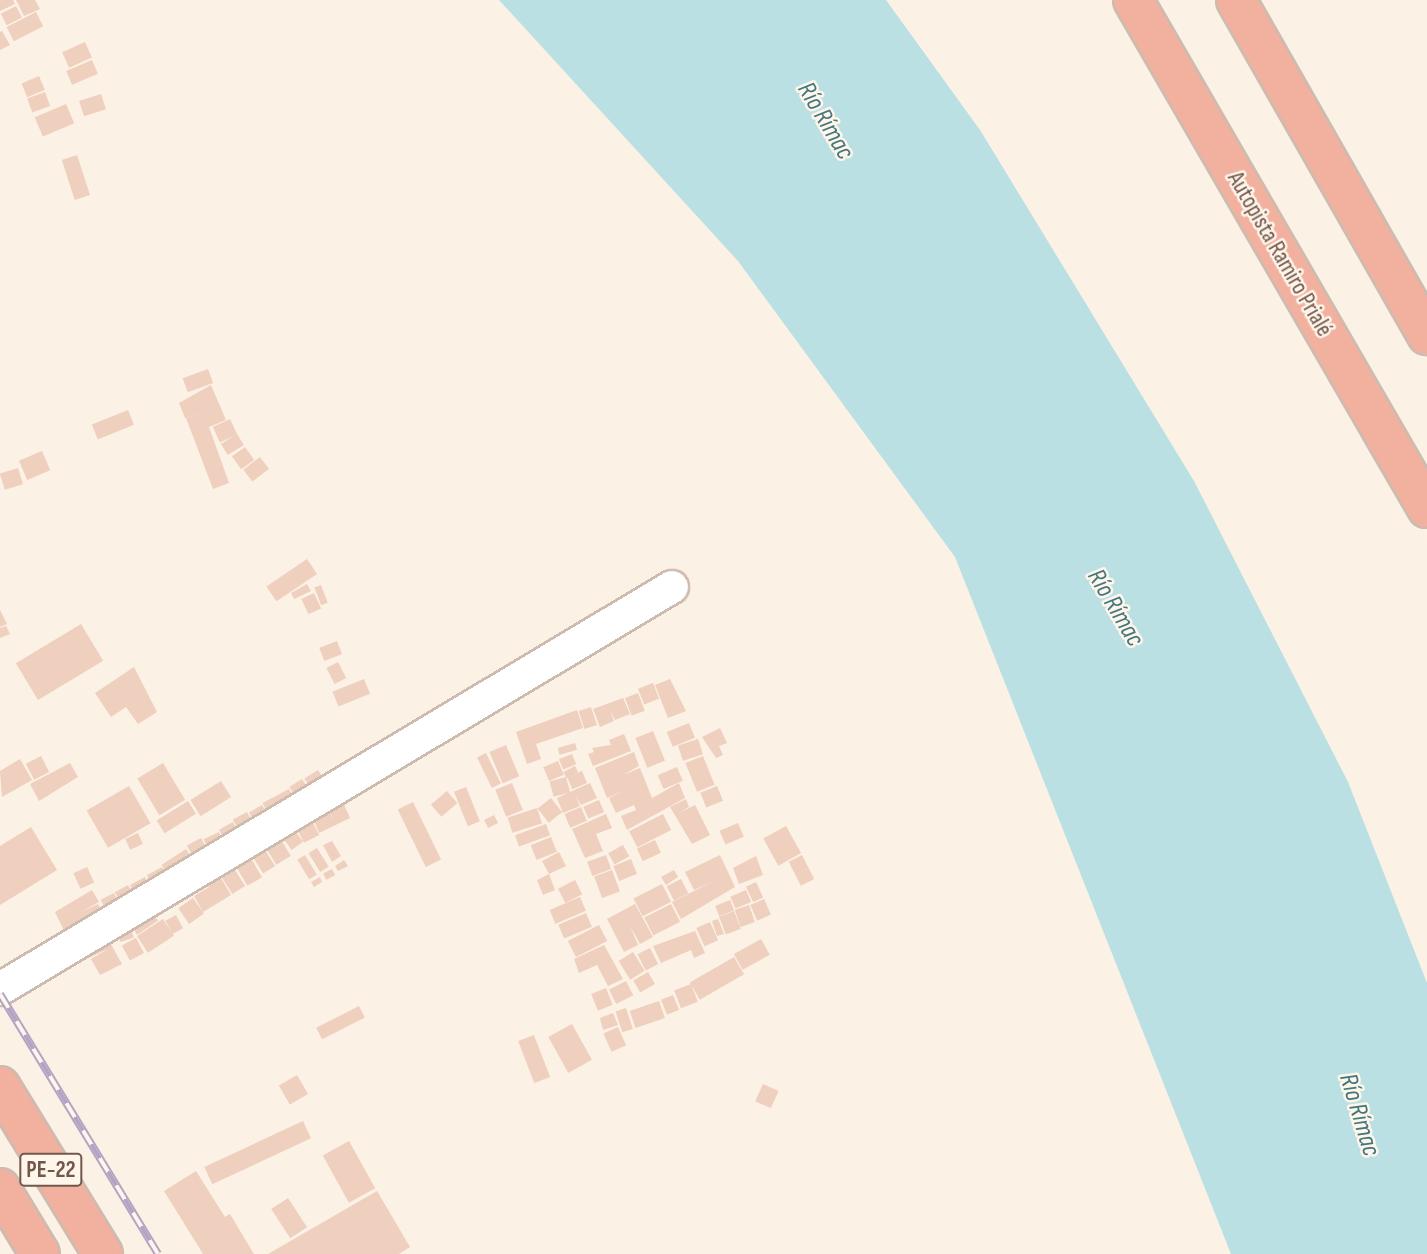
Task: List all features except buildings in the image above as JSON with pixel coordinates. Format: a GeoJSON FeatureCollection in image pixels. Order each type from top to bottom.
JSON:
{"type":"FeatureCollection","features":[{"type":"Feature","properties":{"kind":"highway","name":"Autopista Ramiro Prialé"},"geometry":{"type":"LineString","coordinates":[[1133,0],[1427,508]]}},
{"type":"Feature","properties":{"kind":"highway"},"geometry":{"type":"LineString","coordinates":[[1236,0],[1427,335]]}},
{"type":"Feature","properties":{"kind":"highway","name":"PE-22"},"geometry":{"type":"LineString","coordinates":[[0,1086],[103,1254]]}},
{"type":"Feature","properties":{"kind":"highway","name":"PE-22"},"geometry":{"type":"LineString","coordinates":[[0,1188],[40,1254]]}},
{"type":"Feature","properties":{"kind":"street"},"geometry":{"type":"LineString","coordinates":[[0,989],[672,587]]}},
{"type":"Feature","properties":{"kind":"water","name":"Río Rímac"},"geometry":{"type":"Polygon","coordinates":[[[499,0],[886,0],[980,130],[1194,481],[1348,782],[1427,983],[1427,1254],[1231,1254],[955,557],[738,261],[499,0]]]}},
{"type":"Feature","properties":{"kind":"railway"},"geometry":{"type":"LineString","coordinates":[[0,994],[158,1254]]}}]}
